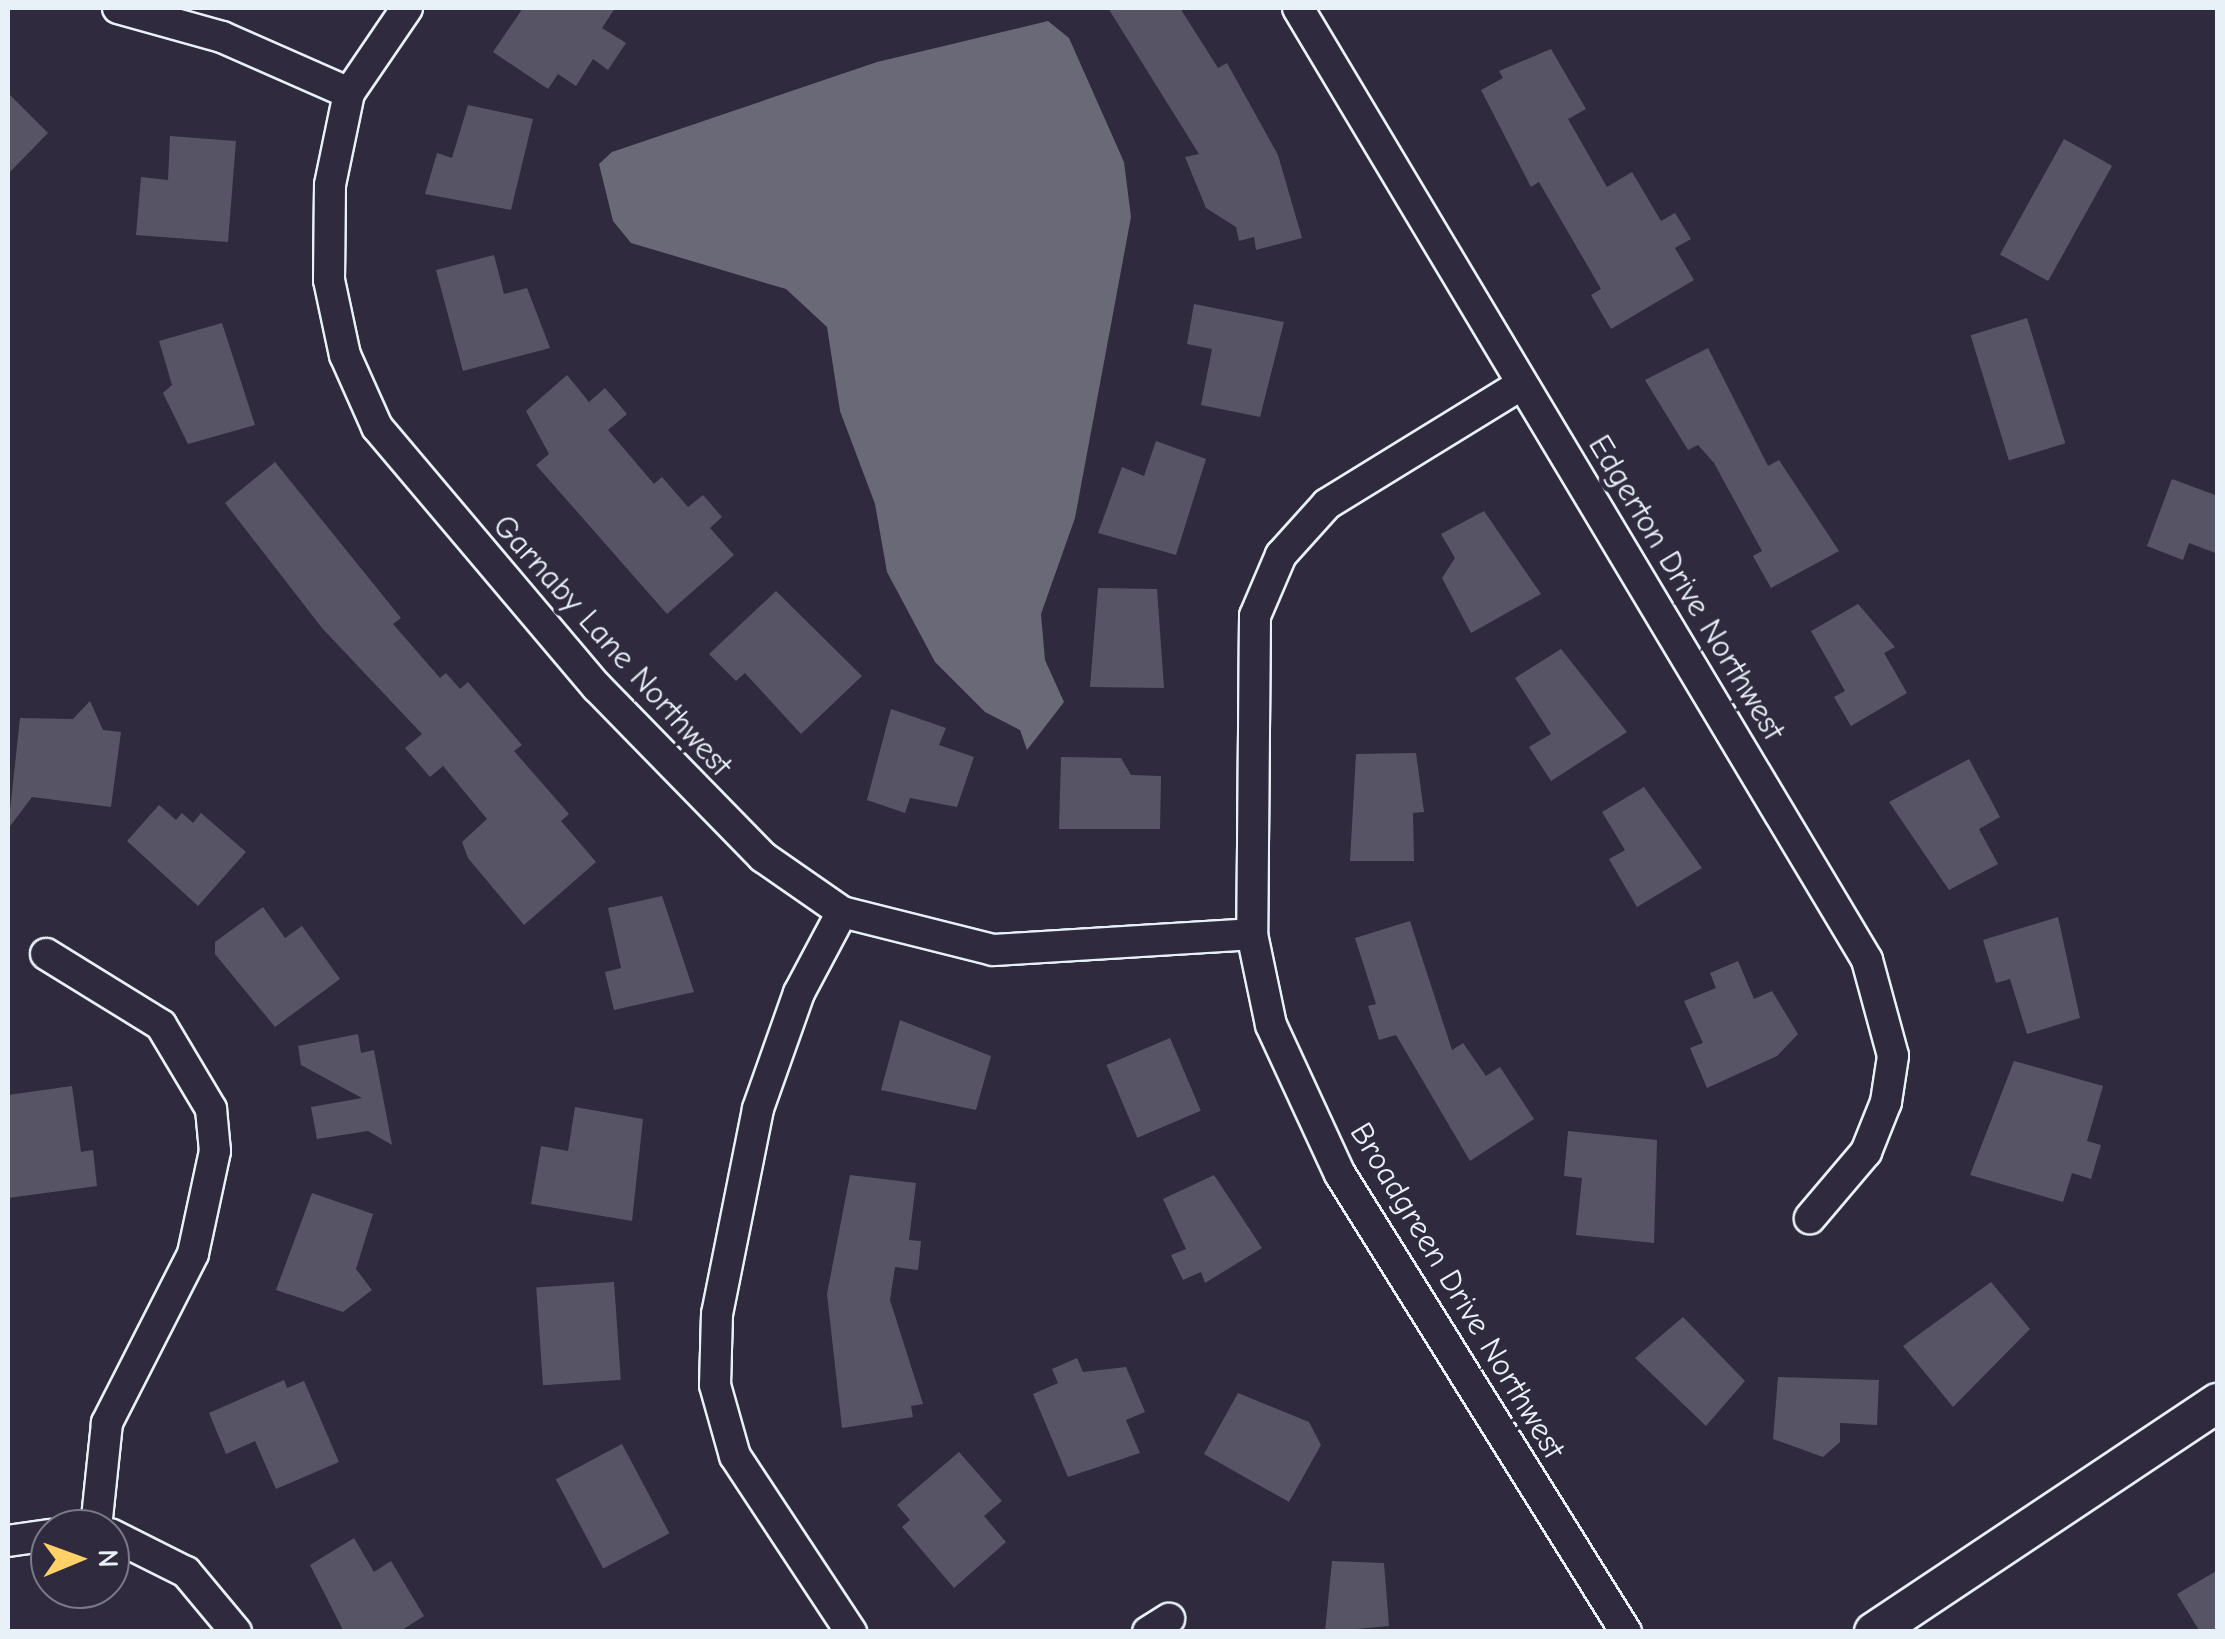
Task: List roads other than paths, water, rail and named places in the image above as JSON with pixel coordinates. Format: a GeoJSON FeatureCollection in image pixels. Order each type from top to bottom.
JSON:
{"type":"FeatureCollection","features":[{"type":"Feature","properties":{"kind":"street"},"geometry":{"type":"LineString","coordinates":[[118,8],[222,36],[348,93]]}},
{"type":"Feature","properties":{"kind":"street","name":"Garnaby Lane Northwest"},"geometry":{"type":"LineString","coordinates":[[407,8],[348,93],[330,185],[330,280],[345,356],[378,427],[691,789],[763,857],[842,912],[993,950],[1252,934]]}},
{"type":"Feature","properties":{"kind":"street","name":"Edgerton Drive Northwest"},"geometry":{"type":"LineString","coordinates":[[1298,8],[1867,960],[1892,1056],[1886,1102],[1866,1152],[1810,1218]]}},
{"type":"Feature","properties":{"kind":"street","name":"Broadgreen Drive Northwest"},"geometry":{"type":"LineString","coordinates":[[1522,384],[1327,504],[1281,556],[1255,616],[1252,934],[1271,1026],[1340,1174],[1626,1632]]}},
{"type":"Feature","properties":{"kind":"street"},"geometry":{"type":"LineString","coordinates":[[842,912],[799,994],[758,1109],[718,1314],[715,1385],[735,1456],[851,1632]]}},
{"type":"Feature","properties":{"kind":"street"},"geometry":{"type":"LineString","coordinates":[[46,954],[161,1025],[211,1109],[215,1150],[193,1254],[107,1423],[97,1509]]}},
{"type":"Feature","properties":{"kind":"street"},"geometry":{"type":"LineString","coordinates":[[1874,1632],[2218,1403]]}},
{"type":"Feature","properties":{"kind":"street"},"geometry":{"type":"LineString","coordinates":[[130,1544],[186,1572],[236,1632]]}},
{"type":"Feature","properties":{"kind":"water"},"geometry":{"type":"Polygon","coordinates":[[[1048,21],[1069,38],[1124,162],[1131,217],[1075,518],[1041,614],[1045,660],[1064,702],[1027,750],[1020,730],[985,712],[935,662],[887,572],[875,504],[840,411],[827,327],[786,289],[631,243],[613,221],[599,164],[612,152],[877,62],[1048,21]]]}}]}
